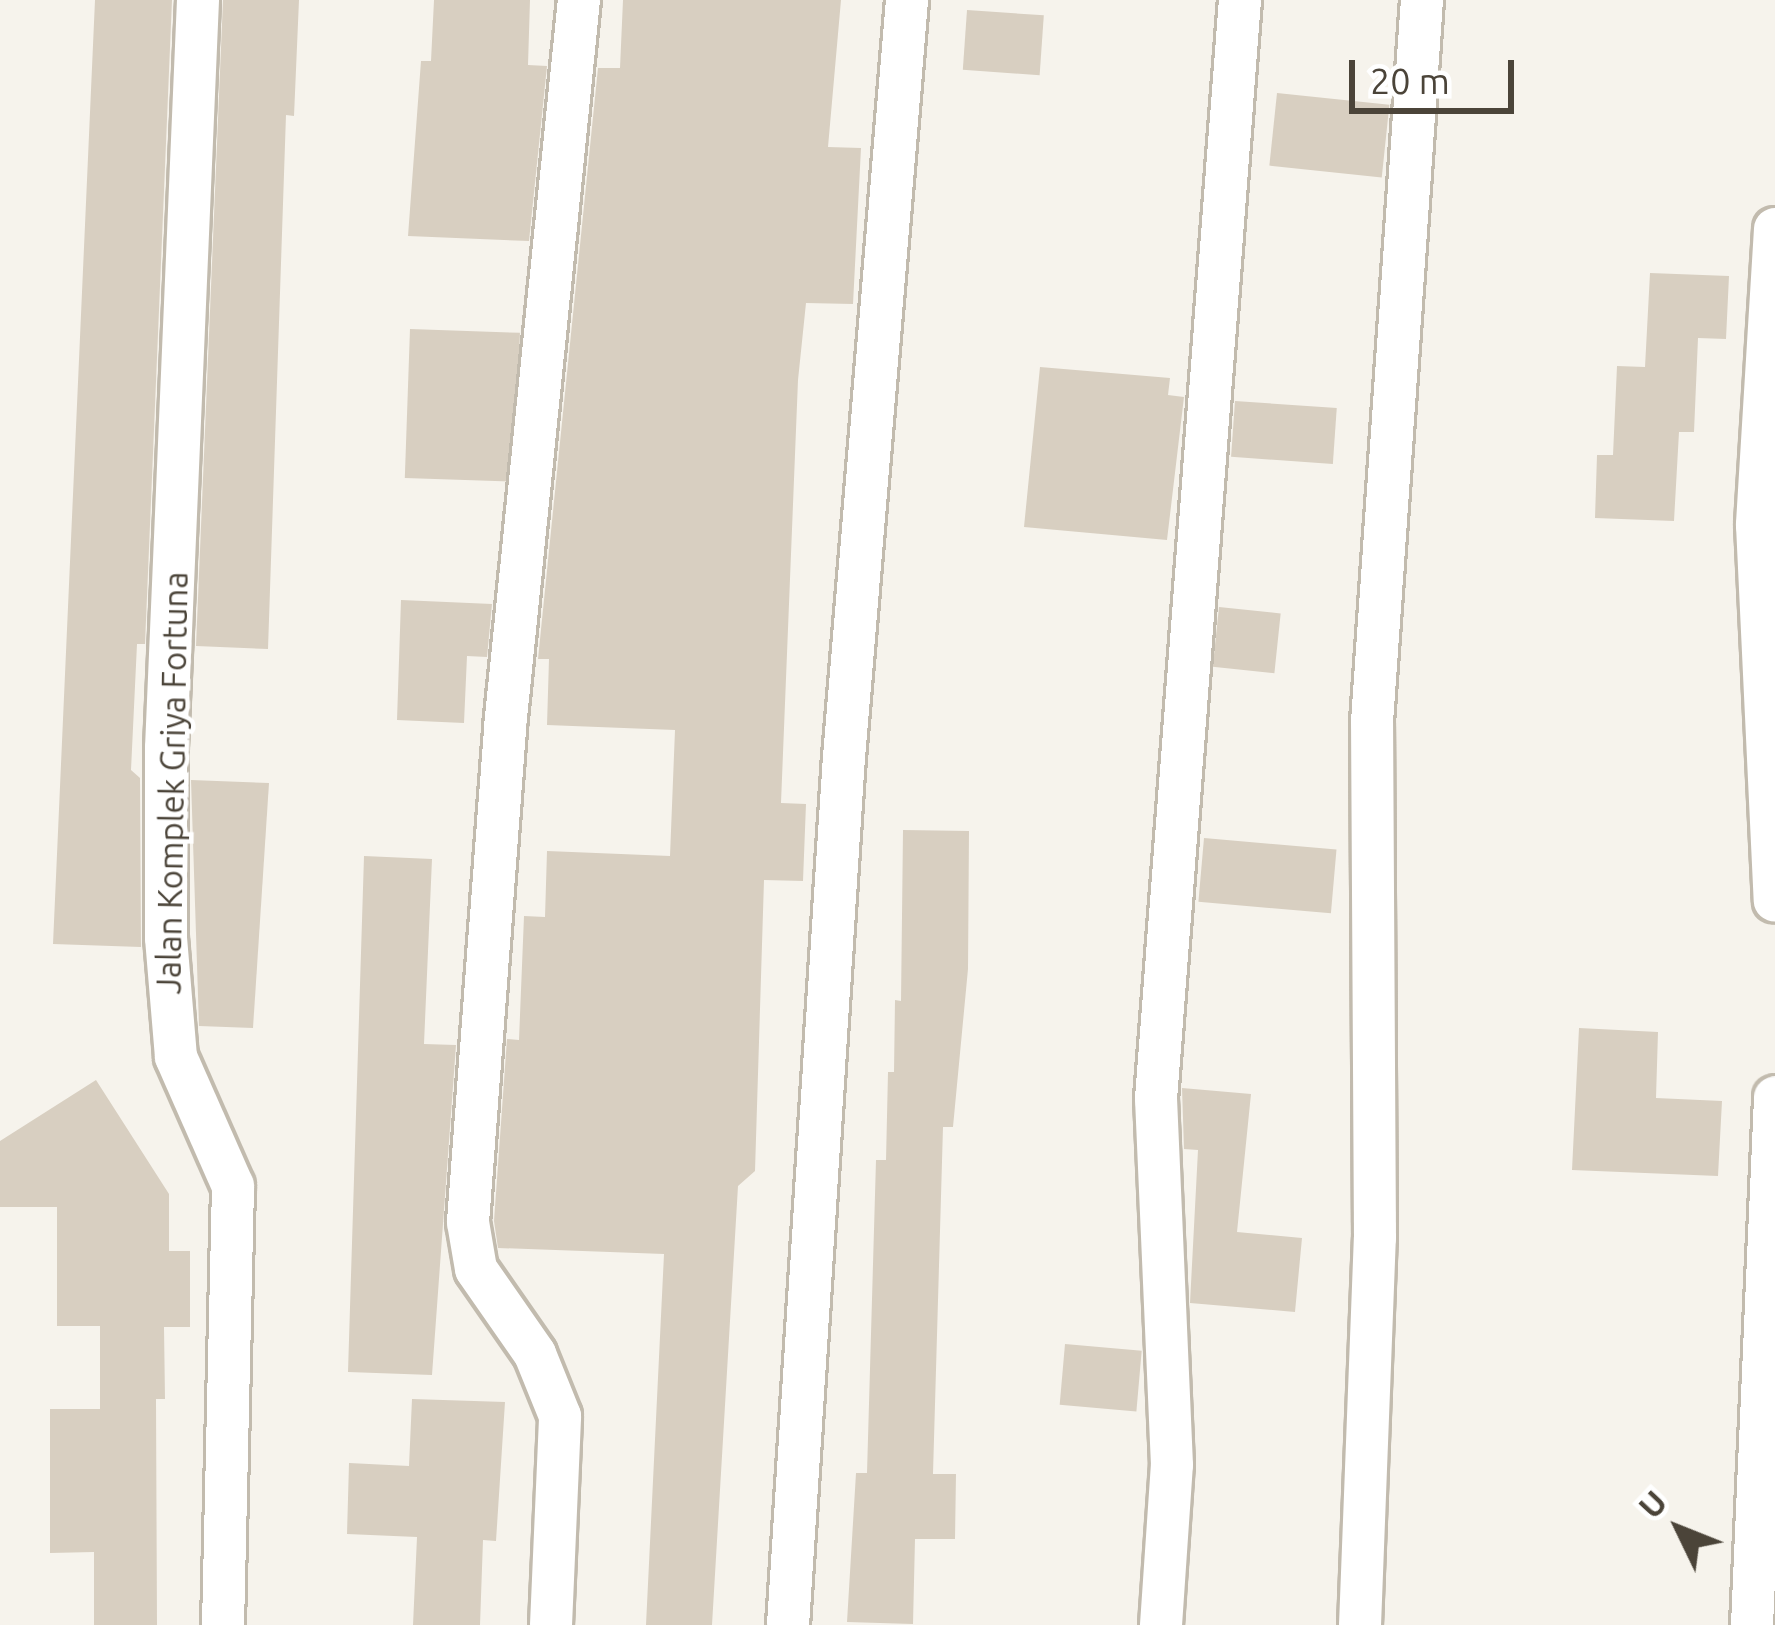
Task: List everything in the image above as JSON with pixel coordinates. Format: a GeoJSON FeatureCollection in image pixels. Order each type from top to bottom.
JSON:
{"type":"FeatureCollection","features":[{"type":"Feature","properties":{"kind":"street","name":"Jalan Komplek Griya Fortuna"},"geometry":{"type":"LineString","coordinates":[[198,0],[166,748],[166,938],[176,1058],[233,1186],[223,1625]]}},
{"type":"Feature","properties":{"kind":"street"},"geometry":{"type":"LineString","coordinates":[[551,1625],[560,1416],[535,1354],[476,1269],[468,1222],[506,727],[578,0]]}},
{"type":"Feature","properties":{"kind":"street"},"geometry":{"type":"LineString","coordinates":[[788,1625],[844,758],[907,0]]}},
{"type":"Feature","properties":{"kind":"street"},"geometry":{"type":"LineString","coordinates":[[1161,1625],[1172,1466],[1156,1099],[1240,0]]}},
{"type":"Feature","properties":{"kind":"street"},"geometry":{"type":"LineString","coordinates":[[1360,1625],[1375,1238],[1372,722],[1422,0]]}},
{"type":"Feature","properties":{"kind":"street"},"geometry":{"type":"LineString","coordinates":[[1775,230],[1757,525],[1775,901]]}},
{"type":"Feature","properties":{"kind":"street"},"geometry":{"type":"LineString","coordinates":[[1752,1625],[1775,1098]]}},
{"type":"Feature","properties":{"kind":"building"},"geometry":{"type":"Polygon","coordinates":[[[95,0],[172,0],[145,644],[137,644],[131,770],[140,778],[141,947],[53,944],[95,0]]]}},
{"type":"Feature","properties":{"kind":"building"},"geometry":{"type":"Polygon","coordinates":[[[223,0],[299,0],[294,116],[286,115],[268,649],[196,646],[223,0]]]}},
{"type":"Feature","properties":{"kind":"building"},"geometry":{"type":"Polygon","coordinates":[[[434,0],[530,0],[528,65],[547,66],[529,241],[408,236],[421,61],[431,61],[434,0]]]}},
{"type":"Feature","properties":{"kind":"building"},"geometry":{"type":"Polygon","coordinates":[[[623,0],[841,0],[828,147],[861,148],[853,304],[806,303],[798,380],[781,803],[806,804],[803,881],[764,880],[755,1171],[738,1186],[712,1625],[646,1625],[664,1254],[498,1248],[494,1221],[507,1039],[519,1040],[524,916],[545,917],[547,851],[670,856],[675,730],[547,725],[549,659],[538,659],[598,68],[620,68],[623,0]]]}},
{"type":"Feature","properties":{"kind":"building"},"geometry":{"type":"Polygon","coordinates":[[[967,10],[1044,15],[1040,75],[963,70],[967,10]]]}},
{"type":"Feature","properties":{"kind":"building"},"geometry":{"type":"Polygon","coordinates":[[[1277,93],[1389,105],[1382,177],[1269,166],[1277,93]]]}},
{"type":"Feature","properties":{"kind":"building"},"geometry":{"type":"Polygon","coordinates":[[[1650,273],[1729,276],[1726,339],[1698,338],[1694,432],[1679,432],[1674,521],[1595,518],[1597,455],[1613,455],[1617,366],[1645,367],[1650,273]]]}},
{"type":"Feature","properties":{"kind":"building"},"geometry":{"type":"Polygon","coordinates":[[[410,329],[520,333],[515,482],[405,478],[410,329]]]}},
{"type":"Feature","properties":{"kind":"building"},"geometry":{"type":"Polygon","coordinates":[[[1040,367],[1170,378],[1168,395],[1184,397],[1167,540],[1024,527],[1040,367]]]}},
{"type":"Feature","properties":{"kind":"building"},"geometry":{"type":"Polygon","coordinates":[[[1235,401],[1337,408],[1333,464],[1231,457],[1235,401]]]}},
{"type":"Feature","properties":{"kind":"building"},"geometry":{"type":"Polygon","coordinates":[[[401,600],[492,604],[487,657],[467,656],[464,723],[397,720],[401,600]]]}},
{"type":"Feature","properties":{"kind":"building"},"geometry":{"type":"Polygon","coordinates":[[[1219,607],[1281,613],[1274,673],[1213,667],[1219,607]]]}},
{"type":"Feature","properties":{"kind":"building"},"geometry":{"type":"Polygon","coordinates":[[[191,780],[269,783],[253,1028],[199,1026],[191,780]]]}},
{"type":"Feature","properties":{"kind":"building"},"geometry":{"type":"Polygon","coordinates":[[[903,830],[969,831],[968,969],[953,1127],[943,1127],[933,1474],[956,1474],[955,1539],[915,1539],[913,1624],[847,1622],[856,1473],[867,1473],[876,1160],[886,1160],[888,1072],[894,1072],[895,1000],[901,1001],[903,830]]]}},
{"type":"Feature","properties":{"kind":"building"},"geometry":{"type":"Polygon","coordinates":[[[1204,838],[1336,850],[1331,913],[1198,902],[1204,838]]]}},
{"type":"Feature","properties":{"kind":"building"},"geometry":{"type":"Polygon","coordinates":[[[364,856],[432,859],[424,1044],[456,1045],[432,1375],[348,1372],[364,856]]]}},
{"type":"Feature","properties":{"kind":"building"},"geometry":{"type":"Polygon","coordinates":[[[1579,1028],[1658,1032],[1656,1098],[1722,1101],[1718,1176],[1572,1170],[1579,1028]]]}},
{"type":"Feature","properties":{"kind":"building"},"geometry":{"type":"Polygon","coordinates":[[[96,1080],[169,1194],[169,1251],[190,1251],[190,1327],[164,1327],[165,1399],[156,1399],[157,1625],[94,1625],[94,1552],[50,1553],[50,1409],[100,1409],[100,1326],[57,1326],[57,1207],[0,1207],[0,1141],[96,1080]]]}},
{"type":"Feature","properties":{"kind":"building"},"geometry":{"type":"Polygon","coordinates":[[[1182,1088],[1251,1094],[1237,1232],[1302,1238],[1295,1312],[1190,1303],[1198,1150],[1184,1149],[1182,1088]]]}},
{"type":"Feature","properties":{"kind":"building"},"geometry":{"type":"Polygon","coordinates":[[[1065,1344],[1142,1351],[1136,1411],[1060,1405],[1065,1344]]]}},
{"type":"Feature","properties":{"kind":"building"},"geometry":{"type":"Polygon","coordinates":[[[412,1399],[505,1402],[496,1541],[483,1540],[480,1625],[413,1625],[417,1537],[347,1534],[349,1463],[409,1466],[412,1399]]]}}]}
